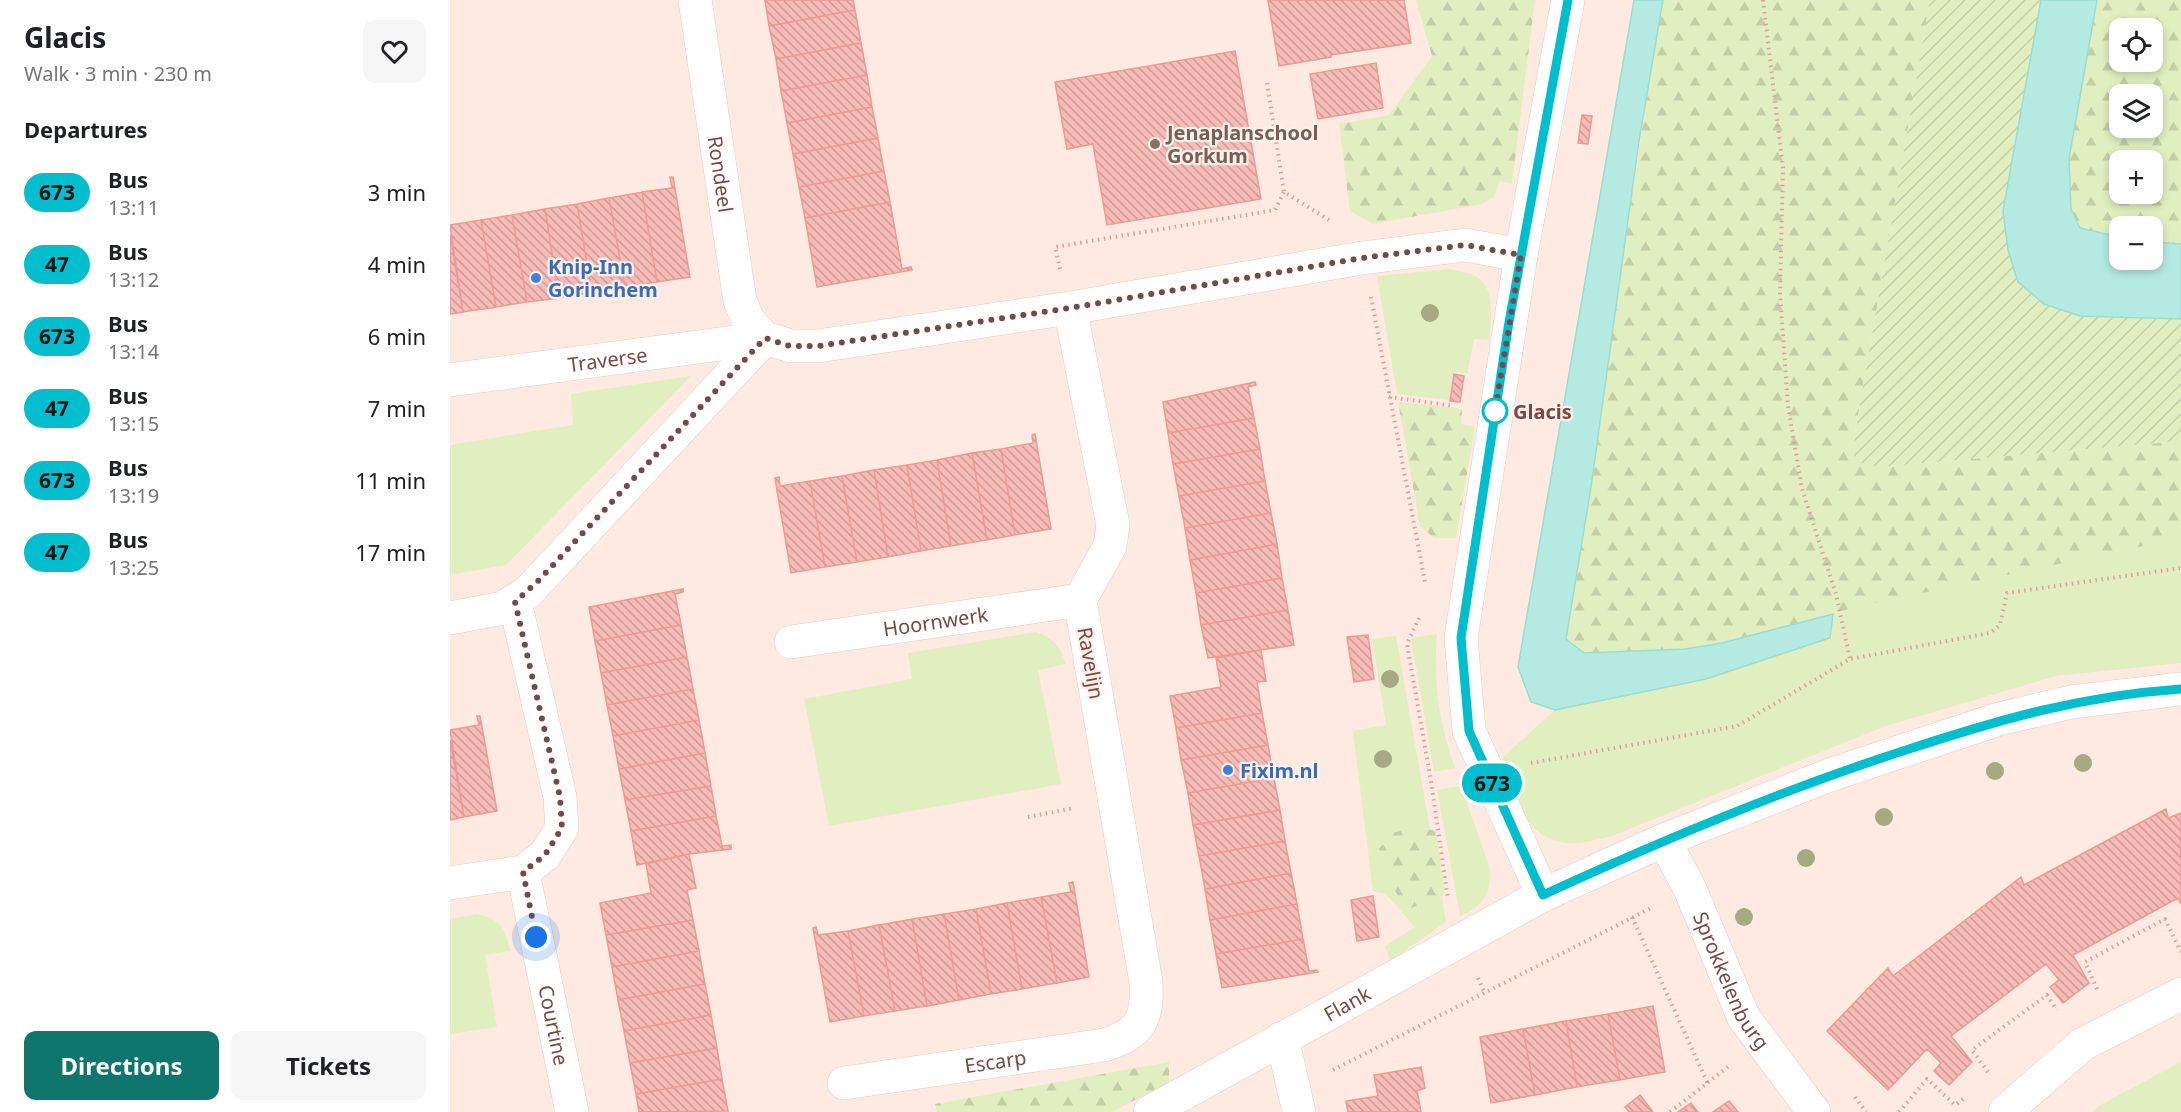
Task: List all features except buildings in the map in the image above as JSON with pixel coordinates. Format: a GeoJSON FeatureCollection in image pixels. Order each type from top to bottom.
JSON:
{"type":"FeatureCollection","features":[{"type":"Feature","properties":{"kind":"street","name":"Rondeel"},"geometry":{"type":"LineString","coordinates":[[695,0],[740,301],[748,320],[765,338]]}},
{"type":"Feature","properties":{"kind":"street"},"geometry":{"type":"LineString","coordinates":[[1568,0],[1521,255],[1461,638],[1469,731],[1543,895],[1664,840],[1827,776],[1999,719],[2071,702],[2181,689]]}},
{"type":"Feature","properties":{"kind":"street","name":"Traverse"},"geometry":{"type":"LineString","coordinates":[[450,381],[765,338],[804,348],[1070,308],[1362,258],[1465,245],[1521,255]]}},
{"type":"Feature","properties":{"kind":"street","name":"Ravelijn"},"geometry":{"type":"LineString","coordinates":[[1070,308],[1113,525],[1106,555],[1080,600],[1146,982],[1147,1003],[1140,1024]]}},
{"type":"Feature","properties":{"kind":"street"},"geometry":{"type":"LineString","coordinates":[[450,618],[490,612],[515,602],[539,580],[765,338]]}},
{"type":"Feature","properties":{"kind":"street","name":"Hoornwerk"},"geometry":{"type":"LineString","coordinates":[[791,642],[1080,600]]}},
{"type":"Feature","properties":{"kind":"street"},"geometry":{"type":"LineString","coordinates":[[450,883],[523,872],[545,855],[562,828],[560,797],[515,602]]}},
{"type":"Feature","properties":{"kind":"street","name":"Sprokkelenburg"},"geometry":{"type":"LineString","coordinates":[[1664,840],[1690,889],[1744,1018],[1814,1112]]}},
{"type":"Feature","properties":{"kind":"street","name":"Courtine"},"geometry":{"type":"LineString","coordinates":[[523,872],[572,1112]]}},
{"type":"Feature","properties":{"kind":"street","name":"Flank"},"geometry":{"type":"LineString","coordinates":[[1150,1112],[1543,895]]}},
{"type":"Feature","properties":{"kind":"street"},"geometry":{"type":"LineString","coordinates":[[2005,1112],[2083,1044],[2181,994]]}},
{"type":"Feature","properties":{"kind":"street","name":"Escarp"},"geometry":{"type":"LineString","coordinates":[[844,1083],[1104,1045],[1122,1039],[1140,1024]]}},
{"type":"Feature","properties":{"kind":"street"},"geometry":{"type":"LineString","coordinates":[[1282,1038],[1299,1112]]}},
{"type":"Feature","properties":{"kind":"path"},"geometry":{"type":"LineString","coordinates":[[1763,0],[1784,168],[1780,294],[1788,406],[1802,489],[1836,594],[1850,659]]}},
{"type":"Feature","properties":{"kind":"path"},"geometry":{"type":"LineString","coordinates":[[1070,308],[1055,247],[1275,210],[1284,192],[1267,83]]}},
{"type":"Feature","properties":{"kind":"path"},"geometry":{"type":"LineString","coordinates":[[1284,192],[1358,239],[1373,305],[1426,592]]}},
{"type":"Feature","properties":{"kind":"path"},"geometry":{"type":"LineString","coordinates":[[1389,397],[1464,407]]}},
{"type":"Feature","properties":{"kind":"path"},"geometry":{"type":"LineString","coordinates":[[1487,774],[1515,766],[1737,726],[1850,659],[1990,633],[2000,624],[2007,593],[2181,568]]}},
{"type":"Feature","properties":{"kind":"path"},"geometry":{"type":"LineString","coordinates":[[1420,614],[1407,644],[1451,916],[1485,994]]}},
{"type":"Feature","properties":{"kind":"path"},"geometry":{"type":"LineString","coordinates":[[1632,917],[1708,1084]]}},
{"type":"Feature","properties":{"kind":"path"},"geometry":{"type":"LineString","coordinates":[[2100,993],[2085,962],[2165,919],[2181,952]]}},
{"type":"Feature","properties":{"kind":"path"},"geometry":{"type":"LineString","coordinates":[[1992,1078],[1972,1050],[2047,994],[2059,1014]]}},
{"type":"Feature","properties":{"kind":"path"},"geometry":{"type":"LineString","coordinates":[[1670,1112],[1708,1084],[1760,1040]]}},
{"type":"Feature","properties":{"kind":"path"},"geometry":{"type":"LineString","coordinates":[[1899,1112],[1927,1079],[1954,1106],[1973,1092]]}},
{"type":"Feature","properties":{"kind":"green space"},"geometry":{"type":"Polygon","coordinates":[[[1416,0],[1535,0],[1512,184],[1500,181],[1494,197],[1482,204],[1373,224],[1350,211],[1339,124],[1389,115],[1432,56],[1416,0]]]}},
{"type":"Feature","properties":{"kind":"green space"},"geometry":{"type":"Polygon","coordinates":[[[1663,0],[1930,0],[1855,433],[1854,460],[1877,467],[2181,441],[2181,538],[1857,607],[1722,643],[1685,649],[1583,653],[1566,639],[1663,0]]]}},
{"type":"Feature","properties":{"kind":"green space"},"geometry":{"type":"Polygon","coordinates":[[[1930,0],[2041,0],[2037,26],[2080,316],[2181,319],[2181,441],[1877,467],[1854,461],[1855,433],[1930,0]]]}},
{"type":"Feature","properties":{"kind":"green space"},"geometry":{"type":"Polygon","coordinates":[[[2097,0],[2181,0],[2181,244],[2163,243],[2163,216],[2109,216],[2109,235],[2080,228],[2071,210],[2069,159],[2097,0]]]}},
{"type":"Feature","properties":{"kind":"green space"},"geometry":{"type":"Polygon","coordinates":[[[1449,269],[1473,275],[1486,286],[1491,303],[1489,340],[1474,339],[1467,374],[1453,372],[1449,400],[1397,394],[1377,276],[1449,269]]]}},
{"type":"Feature","properties":{"kind":"green space"},"geometry":{"type":"Polygon","coordinates":[[[691,376],[506,565],[450,575],[450,445],[573,425],[571,394],[691,376]]]}},
{"type":"Feature","properties":{"kind":"green space"},"geometry":{"type":"Polygon","coordinates":[[[1398,402],[1458,408],[1462,410],[1461,424],[1475,427],[1456,538],[1434,538],[1420,526],[1398,402]]]}},
{"type":"Feature","properties":{"kind":"green space"},"geometry":{"type":"Polygon","coordinates":[[[2181,538],[2181,663],[2056,676],[1886,726],[1612,836],[1586,842],[1570,843],[1542,834],[1531,825],[1516,800],[1502,758],[1555,710],[1706,679],[1830,638],[1833,614],[1857,607],[2181,538]]]}},
{"type":"Feature","properties":{"kind":"green space"},"geometry":{"type":"Polygon","coordinates":[[[1036,632],[1056,644],[1066,664],[1038,670],[1061,784],[829,826],[804,699],[912,679],[908,653],[1036,632]]]}},
{"type":"Feature","properties":{"kind":"green space"},"geometry":{"type":"Polygon","coordinates":[[[1437,634],[1438,702],[1455,768],[1434,772],[1411,638],[1437,634]]]}},
{"type":"Feature","properties":{"kind":"green space"},"geometry":{"type":"Polygon","coordinates":[[[1396,636],[1430,829],[1418,827],[1408,909],[1442,897],[1446,922],[1390,961],[1385,946],[1415,927],[1385,893],[1373,892],[1353,731],[1386,725],[1372,639],[1396,636]]]}},
{"type":"Feature","properties":{"kind":"green space"},"geometry":{"type":"Polygon","coordinates":[[[1461,786],[1490,868],[1490,877],[1484,898],[1475,908],[1460,916],[1437,790],[1461,786]]]}},
{"type":"Feature","properties":{"kind":"green space"},"geometry":{"type":"Polygon","coordinates":[[[1418,827],[1436,831],[1445,893],[1442,897],[1408,909],[1392,887],[1379,849],[1392,833],[1418,827]]]}},
{"type":"Feature","properties":{"kind":"green space"},"geometry":{"type":"Polygon","coordinates":[[[477,914],[492,919],[501,926],[510,951],[485,955],[497,1027],[450,1034],[450,919],[477,914]]]}},
{"type":"Feature","properties":{"kind":"green space"},"geometry":{"type":"Polygon","coordinates":[[[1169,1062],[1169,1082],[1112,1112],[937,1112],[935,1104],[1169,1062]]]}},
{"type":"Feature","properties":{"kind":"green space"},"geometry":{"type":"Polygon","coordinates":[[[2181,1062],[2181,1112],[2092,1112],[2100,1105],[2181,1062]]]}},
{"type":"Feature","properties":{"kind":"water"},"geometry":{"type":"Polygon","coordinates":[[[1634,0],[1663,0],[1639,141],[1591,487],[1566,639],[1584,653],[1685,649],[1722,643],[1833,614],[1830,638],[1706,679],[1555,710],[1531,702],[1518,667],[1634,0]]]}},
{"type":"Feature","properties":{"kind":"water"},"geometry":{"type":"Polygon","coordinates":[[[2041,0],[2097,0],[2069,159],[2071,209],[2080,228],[2109,235],[2109,270],[2163,270],[2163,243],[2181,244],[2181,319],[2080,316],[2044,304],[2018,282],[2008,250],[2003,211],[2041,0]]]}},
{"type":"Feature","properties":{"kind":"bus line","name":"673"},"geometry":{"type":"LineString","coordinates":[[1568,0],[1509,322],[1461,638],[1469,731],[1543,895],[1664,840],[1827,776],[1999,719],[2071,702],[2181,689]]}},
{"type":"Feature","properties":{"kind":"place","name":"Jenaplanschool Gorkum"},"geometry":{"type":"Point","coordinates":[1155,144]}},
{"type":"Feature","properties":{"kind":"place","name":"Knip-Inn Gorinchem"},"geometry":{"type":"Point","coordinates":[536,278]}},
{"type":"Feature","properties":{"kind":"place","name":"Glacis"},"geometry":{"type":"Point","coordinates":[1495,411]}},
{"type":"Feature","properties":{"kind":"place","name":"Fixim.nl"},"geometry":{"type":"Point","coordinates":[1228,770]}},
{"type":"Feature","properties":{"kind":"route"},"geometry":{"type":"LineString","coordinates":[[536,937],[523,872],[545,855],[562,828],[560,797],[515,602],[528,592],[765,338],[804,348],[1070,308],[1362,258],[1465,245],[1521,255],[1495,411]]}}]}
